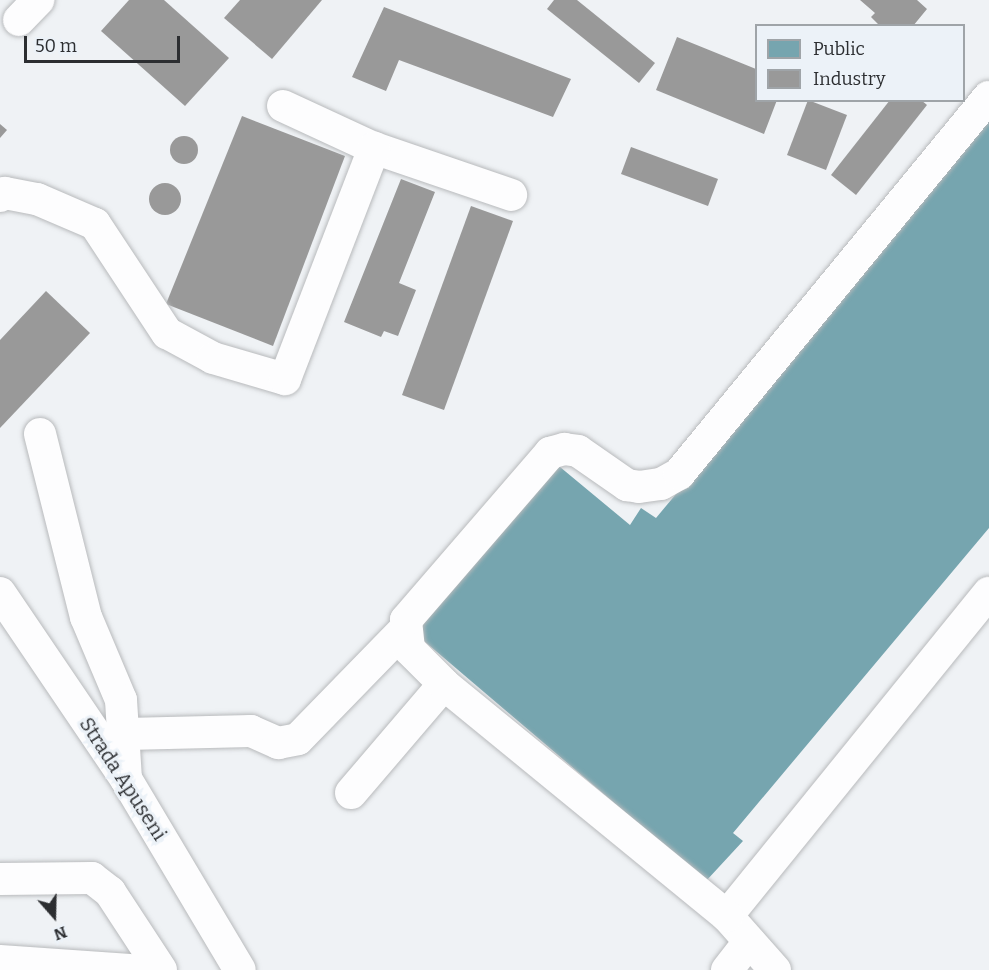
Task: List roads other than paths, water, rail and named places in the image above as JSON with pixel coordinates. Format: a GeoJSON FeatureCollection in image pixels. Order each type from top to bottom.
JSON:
{"type":"FeatureCollection","features":[{"type":"Feature","properties":{"kind":"street"},"geometry":{"type":"LineString","coordinates":[[775,970],[727,916],[444,684],[409,650],[405,629],[410,612],[550,453],[564,449],[578,451],[627,485],[639,487],[661,484],[679,474],[989,97]]}},
{"type":"Feature","properties":{"kind":"street"},"geometry":{"type":"LineString","coordinates":[[283,106],[374,148],[511,195]]}},
{"type":"Feature","properties":{"kind":"street"},"geometry":{"type":"LineString","coordinates":[[0,196],[5,192],[37,199],[95,224],[167,333],[213,358],[285,379],[374,148]]}},
{"type":"Feature","properties":{"kind":"street"},"geometry":{"type":"LineString","coordinates":[[40,434],[86,617],[121,700],[126,734],[126,779]]}},
{"type":"Feature","properties":{"kind":"street","name":"Strada Apuseni"},"geometry":{"type":"LineString","coordinates":[[0,593],[126,779],[240,970]]}},
{"type":"Feature","properties":{"kind":"street"},"geometry":{"type":"LineString","coordinates":[[727,916],[989,593]]}},
{"type":"Feature","properties":{"kind":"street"},"geometry":{"type":"LineString","coordinates":[[126,734],[251,731],[278,743],[298,739],[405,629]]}},
{"type":"Feature","properties":{"kind":"street"},"geometry":{"type":"LineString","coordinates":[[351,793],[444,684]]}},
{"type":"Feature","properties":{"kind":"street"},"geometry":{"type":"LineString","coordinates":[[0,879],[92,878],[110,892],[161,970]]}},
{"type":"Feature","properties":{"kind":"street"},"geometry":{"type":"LineString","coordinates":[[727,970],[749,942]]}},
{"type":"Feature","properties":{"kind":"street"},"geometry":{"type":"LineString","coordinates":[[0,960],[130,970]]}}]}
